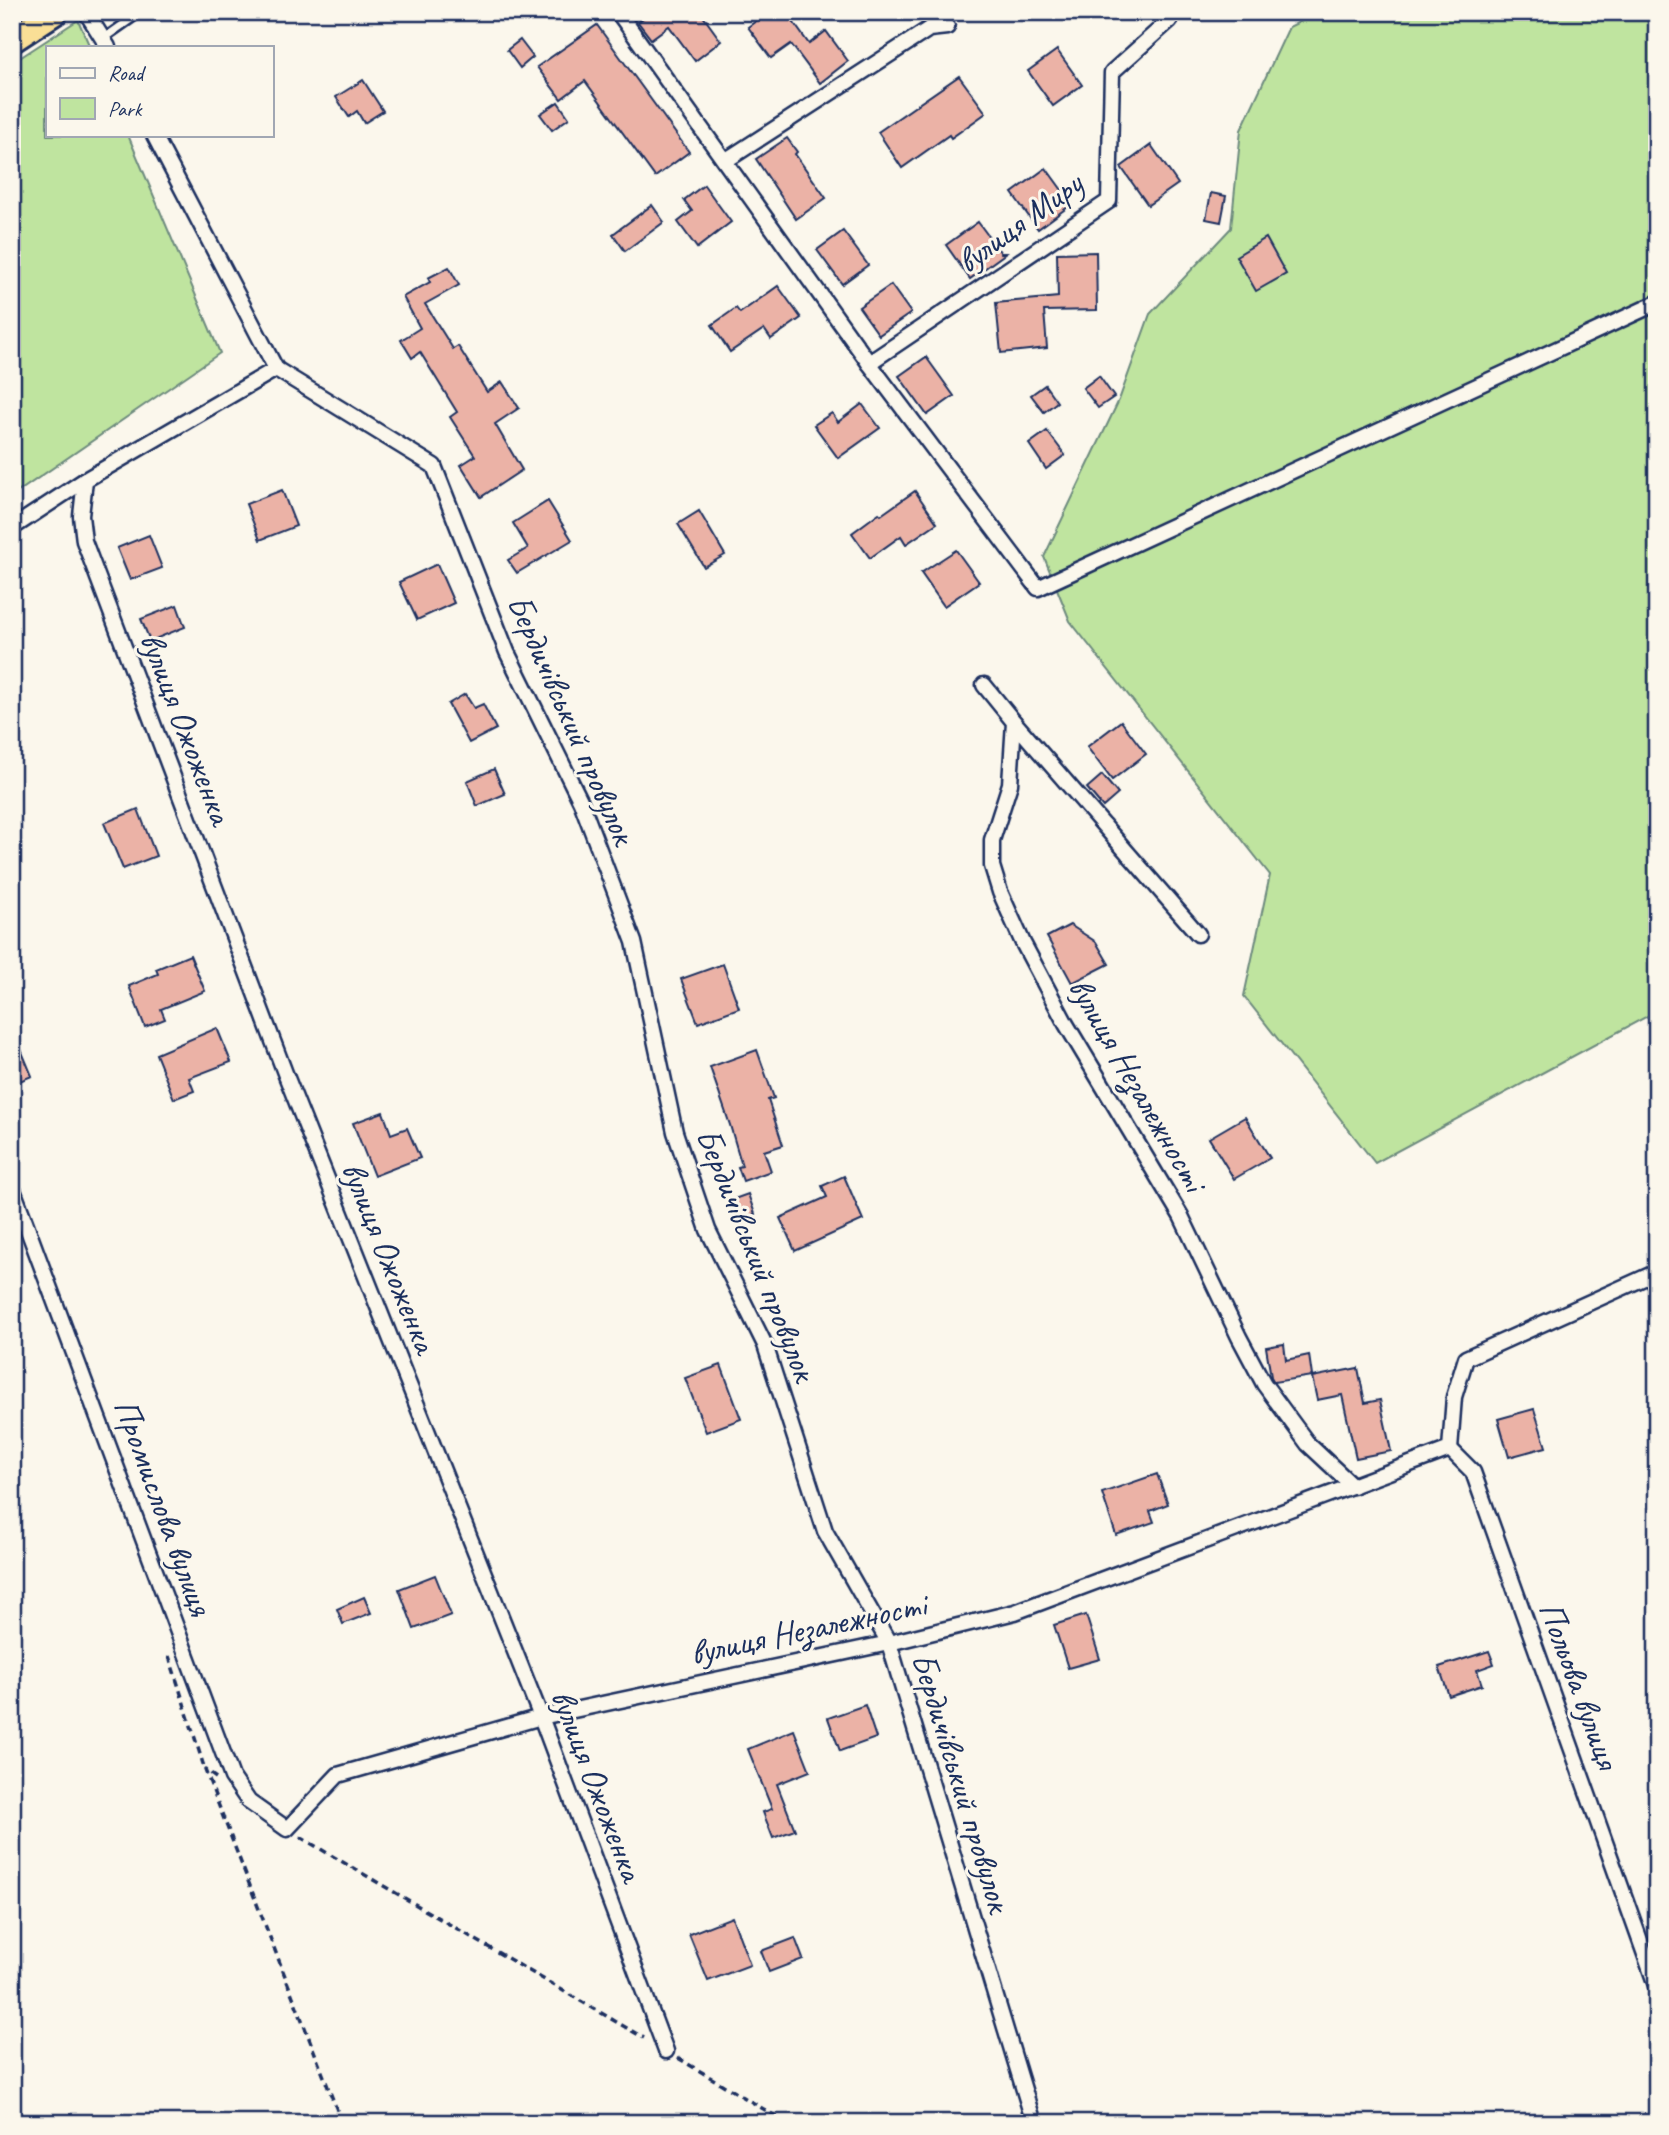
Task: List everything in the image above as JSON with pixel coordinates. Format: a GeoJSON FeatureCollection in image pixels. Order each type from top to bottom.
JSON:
{"type":"FeatureCollection","features":[{"type":"Feature","properties":{"kind":"highway"},"geometry":{"type":"LineString","coordinates":[[12,40],[55,12]]}},
{"type":"Feature","properties":{"kind":"street"},"geometry":{"type":"LineString","coordinates":[[86,12],[106,43]]}},
{"type":"Feature","properties":{"kind":"street"},"geometry":{"type":"LineString","coordinates":[[618,12],[869,363],[1038,588],[1657,303]]}},
{"type":"Feature","properties":{"kind":"street","name":"вулиця Миру"},"geometry":{"type":"LineString","coordinates":[[869,363],[1109,201],[1112,72],[1170,20]]}},
{"type":"Feature","properties":{"kind":"street"},"geometry":{"type":"LineString","coordinates":[[725,161],[929,29],[947,27]]}},
{"type":"Feature","properties":{"kind":"street"},"geometry":{"type":"LineString","coordinates":[[12,528],[85,480],[276,369],[155,136]]}},
{"type":"Feature","properties":{"kind":"street","name":"Бердичівський провулок"},"geometry":{"type":"LineString","coordinates":[[276,369],[433,466],[507,652],[581,802],[634,942],[675,1132],[708,1230],[765,1345],[825,1531],[889,1643],[1034,2123]]}},
{"type":"Feature","properties":{"kind":"street","name":"вулиця Ожоженка"},"geometry":{"type":"LineString","coordinates":[[85,480],[80,516],[84,541],[285,1073],[541,1717],[666,2051]]}},
{"type":"Feature","properties":{"kind":"street"},"geometry":{"type":"LineString","coordinates":[[984,685],[1198,934]]}},
{"type":"Feature","properties":{"kind":"street","name":"вулиця Незалежності"},"geometry":{"type":"LineString","coordinates":[[1014,722],[1010,784],[992,840],[992,866],[1000,892],[1023,943],[1066,1024],[1181,1216],[1264,1384],[1308,1444],[1353,1486]]}},
{"type":"Feature","properties":{"kind":"street","name":"Промислова вулиця"},"geometry":{"type":"LineString","coordinates":[[12,1187],[232,1777],[249,1802],[287,1829]]}},
{"type":"Feature","properties":{"kind":"street"},"geometry":{"type":"LineString","coordinates":[[1450,1449],[1454,1397],[1466,1357],[1657,1272]]}},
{"type":"Feature","properties":{"kind":"street","name":"вулиця Незалежності"},"geometry":{"type":"LineString","coordinates":[[287,1829],[338,1774],[541,1717],[889,1643],[1015,1612],[1450,1449]]}},
{"type":"Feature","properties":{"kind":"street","name":"Польова вулиця"},"geometry":{"type":"LineString","coordinates":[[1450,1449],[1473,1472],[1657,1988]]}},
{"type":"Feature","properties":{"kind":"lane"},"geometry":{"type":"LineString","coordinates":[[106,43],[141,12]]}},
{"type":"Feature","properties":{"kind":"path"},"geometry":{"type":"LineString","coordinates":[[216,1778],[205,1770],[342,2123]]}},
{"type":"Feature","properties":{"kind":"path"},"geometry":{"type":"LineString","coordinates":[[287,1829],[787,2123]]}},
{"type":"Feature","properties":{"kind":"green space"},"geometry":{"type":"Polygon","coordinates":[[[1320,12],[1657,12],[1657,1011],[1375,1163],[1244,996],[1270,875],[1070,621],[1044,557],[1119,400],[1150,314],[1231,228],[1241,130],[1289,27],[1320,12]]]}},
{"type":"Feature","properties":{"kind":"green space"},"geometry":{"type":"Polygon","coordinates":[[[78,20],[90,46],[46,46],[46,136],[128,136],[220,353],[12,496],[12,63],[78,20]]]}},
{"type":"Feature","properties":{"kind":"building"},"geometry":{"type":"Polygon","coordinates":[[[651,12],[700,12],[721,41],[695,61],[669,26],[651,39],[638,22],[651,12]]]}},
{"type":"Feature","properties":{"kind":"building"},"geometry":{"type":"Polygon","coordinates":[[[768,12],[786,12],[809,44],[826,31],[848,61],[820,83],[791,44],[771,58],[748,27],[768,12]]]}},
{"type":"Feature","properties":{"kind":"building"},"geometry":{"type":"Polygon","coordinates":[[[597,25],[689,152],[655,177],[585,81],[561,99],[537,67],[597,25]]]}},
{"type":"Feature","properties":{"kind":"building"},"geometry":{"type":"Polygon","coordinates":[[[520,40],[533,57],[520,68],[507,50],[520,40]]]}},
{"type":"Feature","properties":{"kind":"building"},"geometry":{"type":"Polygon","coordinates":[[[1057,50],[1082,85],[1053,106],[1028,71],[1057,50]]]}},
{"type":"Feature","properties":{"kind":"building"},"geometry":{"type":"Polygon","coordinates":[[[959,76],[986,113],[902,168],[878,132],[959,76]]]}},
{"type":"Feature","properties":{"kind":"building"},"geometry":{"type":"Polygon","coordinates":[[[363,80],[383,111],[364,123],[357,111],[349,117],[336,97],[363,80]]]}},
{"type":"Feature","properties":{"kind":"building"},"geometry":{"type":"Polygon","coordinates":[[[558,102],[569,118],[552,130],[540,114],[558,102]]]}},
{"type":"Feature","properties":{"kind":"building"},"geometry":{"type":"Polygon","coordinates":[[[787,138],[826,198],[796,219],[756,159],[787,138]]]}},
{"type":"Feature","properties":{"kind":"building"},"geometry":{"type":"Polygon","coordinates":[[[1151,145],[1178,184],[1148,205],[1121,167],[1151,145]]]}},
{"type":"Feature","properties":{"kind":"building"},"geometry":{"type":"Polygon","coordinates":[[[1046,168],[1072,204],[1038,229],[1012,193],[1046,168]]]}},
{"type":"Feature","properties":{"kind":"building"},"geometry":{"type":"Polygon","coordinates":[[[704,185],[731,222],[697,248],[678,222],[692,211],[684,200],[704,185]]]}},
{"type":"Feature","properties":{"kind":"building"},"geometry":{"type":"Polygon","coordinates":[[[1211,193],[1226,196],[1221,222],[1206,219],[1211,193]]]}},
{"type":"Feature","properties":{"kind":"building"},"geometry":{"type":"Polygon","coordinates":[[[652,205],[664,222],[625,251],[613,234],[652,205]]]}},
{"type":"Feature","properties":{"kind":"building"},"geometry":{"type":"Polygon","coordinates":[[[978,222],[1001,253],[1006,253],[970,279],[946,245],[978,222]]]}},
{"type":"Feature","properties":{"kind":"building"},"geometry":{"type":"Polygon","coordinates":[[[843,231],[868,265],[842,284],[817,250],[843,231]]]}},
{"type":"Feature","properties":{"kind":"building"},"geometry":{"type":"Polygon","coordinates":[[[1266,238],[1286,274],[1256,291],[1236,256],[1266,238]]]}},
{"type":"Feature","properties":{"kind":"building"},"geometry":{"type":"Polygon","coordinates":[[[1096,252],[1097,310],[1044,311],[1047,348],[1001,353],[996,303],[1058,297],[1057,253],[1096,252]]]}},
{"type":"Feature","properties":{"kind":"building"},"geometry":{"type":"Polygon","coordinates":[[[449,267],[459,285],[425,304],[453,349],[458,346],[487,392],[502,382],[519,408],[495,424],[522,470],[481,497],[461,465],[475,456],[450,417],[457,412],[420,352],[412,358],[401,340],[420,328],[403,297],[430,282],[428,278],[449,267]]]}},
{"type":"Feature","properties":{"kind":"building"},"geometry":{"type":"Polygon","coordinates":[[[891,285],[911,313],[879,335],[859,307],[891,285]]]}},
{"type":"Feature","properties":{"kind":"building"},"geometry":{"type":"Polygon","coordinates":[[[778,286],[801,318],[771,339],[764,329],[730,352],[712,325],[736,308],[740,313],[778,286]]]}},
{"type":"Feature","properties":{"kind":"building"},"geometry":{"type":"Polygon","coordinates":[[[926,357],[954,396],[927,415],[899,376],[926,357]]]}},
{"type":"Feature","properties":{"kind":"building"},"geometry":{"type":"Polygon","coordinates":[[[1099,376],[1114,397],[1098,408],[1083,388],[1099,376]]]}},
{"type":"Feature","properties":{"kind":"building"},"geometry":{"type":"Polygon","coordinates":[[[1045,385],[1057,402],[1044,412],[1031,395],[1045,385]]]}},
{"type":"Feature","properties":{"kind":"building"},"geometry":{"type":"Polygon","coordinates":[[[862,404],[880,428],[838,458],[814,425],[832,413],[838,422],[862,404]]]}},
{"type":"Feature","properties":{"kind":"building"},"geometry":{"type":"Polygon","coordinates":[[[1047,431],[1065,455],[1046,469],[1029,444],[1047,431]]]}},
{"type":"Feature","properties":{"kind":"building"},"geometry":{"type":"Polygon","coordinates":[[[282,490],[296,526],[260,540],[246,504],[282,490]]]}},
{"type":"Feature","properties":{"kind":"building"},"geometry":{"type":"Polygon","coordinates":[[[915,491],[937,523],[906,544],[901,536],[870,558],[852,533],[915,491]]]}},
{"type":"Feature","properties":{"kind":"building"},"geometry":{"type":"Polygon","coordinates":[[[548,501],[572,540],[517,573],[508,560],[528,548],[513,523],[548,501]]]}},
{"type":"Feature","properties":{"kind":"building"},"geometry":{"type":"Polygon","coordinates":[[[699,511],[725,555],[704,567],[678,524],[699,511]]]}},
{"type":"Feature","properties":{"kind":"building"},"geometry":{"type":"Polygon","coordinates":[[[149,535],[162,568],[130,580],[117,548],[149,535]]]}},
{"type":"Feature","properties":{"kind":"building"},"geometry":{"type":"Polygon","coordinates":[[[956,550],[979,582],[944,606],[921,573],[956,550]]]}},
{"type":"Feature","properties":{"kind":"building"},"geometry":{"type":"Polygon","coordinates":[[[437,564],[454,603],[417,620],[399,582],[437,564]]]}},
{"type":"Feature","properties":{"kind":"building"},"geometry":{"type":"Polygon","coordinates":[[[177,605],[185,627],[150,641],[141,619],[177,605]]]}},
{"type":"Feature","properties":{"kind":"building"},"geometry":{"type":"Polygon","coordinates":[[[465,694],[474,708],[483,704],[496,729],[469,743],[448,704],[465,694]]]}},
{"type":"Feature","properties":{"kind":"building"},"geometry":{"type":"Polygon","coordinates":[[[1121,721],[1146,754],[1112,780],[1087,747],[1121,721]]]}},
{"type":"Feature","properties":{"kind":"building"},"geometry":{"type":"Polygon","coordinates":[[[494,769],[505,794],[477,806],[467,781],[494,769]]]}},
{"type":"Feature","properties":{"kind":"building"},"geometry":{"type":"Polygon","coordinates":[[[1102,775],[1118,794],[1103,807],[1087,788],[1102,775]]]}},
{"type":"Feature","properties":{"kind":"building"},"geometry":{"type":"Polygon","coordinates":[[[138,809],[156,856],[123,869],[104,823],[138,809]]]}},
{"type":"Feature","properties":{"kind":"building"},"geometry":{"type":"Polygon","coordinates":[[[1070,925],[1096,942],[1109,964],[1072,983],[1047,937],[1070,925]]]}},
{"type":"Feature","properties":{"kind":"building"},"geometry":{"type":"Polygon","coordinates":[[[190,955],[205,991],[161,1009],[165,1019],[145,1027],[129,986],[158,974],[156,969],[190,955]]]}},
{"type":"Feature","properties":{"kind":"building"},"geometry":{"type":"Polygon","coordinates":[[[723,964],[739,1008],[698,1023],[681,979],[723,964]]]}},
{"type":"Feature","properties":{"kind":"building"},"geometry":{"type":"Polygon","coordinates":[[[12,1028],[32,1076],[12,1084],[12,1028]]]}},
{"type":"Feature","properties":{"kind":"building"},"geometry":{"type":"Polygon","coordinates":[[[217,1028],[231,1062],[189,1078],[194,1091],[174,1099],[156,1054],[217,1028]]]}},
{"type":"Feature","properties":{"kind":"building"},"geometry":{"type":"Polygon","coordinates":[[[757,1050],[774,1098],[768,1100],[783,1145],[764,1151],[771,1171],[743,1181],[738,1167],[742,1166],[710,1067],[757,1050]]]}},
{"type":"Feature","properties":{"kind":"building"},"geometry":{"type":"Polygon","coordinates":[[[383,1112],[391,1134],[407,1128],[420,1158],[374,1176],[353,1123],[383,1112]]]}},
{"type":"Feature","properties":{"kind":"building"},"geometry":{"type":"Polygon","coordinates":[[[1245,1117],[1270,1158],[1234,1179],[1209,1138],[1245,1117]]]}},
{"type":"Feature","properties":{"kind":"building"},"geometry":{"type":"Polygon","coordinates":[[[844,1176],[863,1220],[795,1251],[780,1218],[827,1197],[822,1186],[844,1176]]]}},
{"type":"Feature","properties":{"kind":"building"},"geometry":{"type":"Polygon","coordinates":[[[748,1194],[755,1214],[742,1219],[734,1199],[748,1194]]]}},
{"type":"Feature","properties":{"kind":"building"},"geometry":{"type":"Polygon","coordinates":[[[1284,1344],[1286,1360],[1309,1355],[1312,1376],[1274,1382],[1266,1347],[1284,1344]]]}},
{"type":"Feature","properties":{"kind":"building"},"geometry":{"type":"Polygon","coordinates":[[[721,1365],[741,1419],[706,1432],[685,1378],[721,1365]]]}},
{"type":"Feature","properties":{"kind":"building"},"geometry":{"type":"Polygon","coordinates":[[[1358,1368],[1365,1403],[1380,1400],[1391,1451],[1356,1458],[1342,1395],[1317,1400],[1312,1377],[1358,1368]]]}},
{"type":"Feature","properties":{"kind":"building"},"geometry":{"type":"Polygon","coordinates":[[[1534,1409],[1546,1447],[1509,1457],[1498,1419],[1534,1409]]]}},
{"type":"Feature","properties":{"kind":"building"},"geometry":{"type":"Polygon","coordinates":[[[1157,1474],[1168,1504],[1150,1511],[1154,1522],[1116,1535],[1102,1493],[1157,1474]]]}},
{"type":"Feature","properties":{"kind":"building"},"geometry":{"type":"Polygon","coordinates":[[[435,1575],[451,1615],[414,1629],[399,1589],[435,1575]]]}},
{"type":"Feature","properties":{"kind":"building"},"geometry":{"type":"Polygon","coordinates":[[[364,1597],[371,1613],[343,1624],[337,1609],[364,1597]]]}},
{"type":"Feature","properties":{"kind":"building"},"geometry":{"type":"Polygon","coordinates":[[[1086,1615],[1100,1659],[1068,1668],[1054,1625],[1086,1615]]]}},
{"type":"Feature","properties":{"kind":"building"},"geometry":{"type":"Polygon","coordinates":[[[1489,1651],[1494,1664],[1477,1670],[1482,1685],[1449,1696],[1439,1667],[1489,1651]]]}},
{"type":"Feature","properties":{"kind":"building"},"geometry":{"type":"Polygon","coordinates":[[[865,1705],[876,1738],[840,1751],[828,1718],[865,1705]]]}},
{"type":"Feature","properties":{"kind":"building"},"geometry":{"type":"Polygon","coordinates":[[[794,1730],[810,1771],[777,1784],[795,1830],[773,1838],[763,1812],[772,1809],[748,1749],[794,1730]]]}},
{"type":"Feature","properties":{"kind":"building"},"geometry":{"type":"Polygon","coordinates":[[[732,1917],[750,1965],[708,1981],[689,1934],[732,1917]]]}},
{"type":"Feature","properties":{"kind":"building"},"geometry":{"type":"Polygon","coordinates":[[[795,1938],[803,1959],[769,1972],[761,1951],[795,1938]]]}}]}
